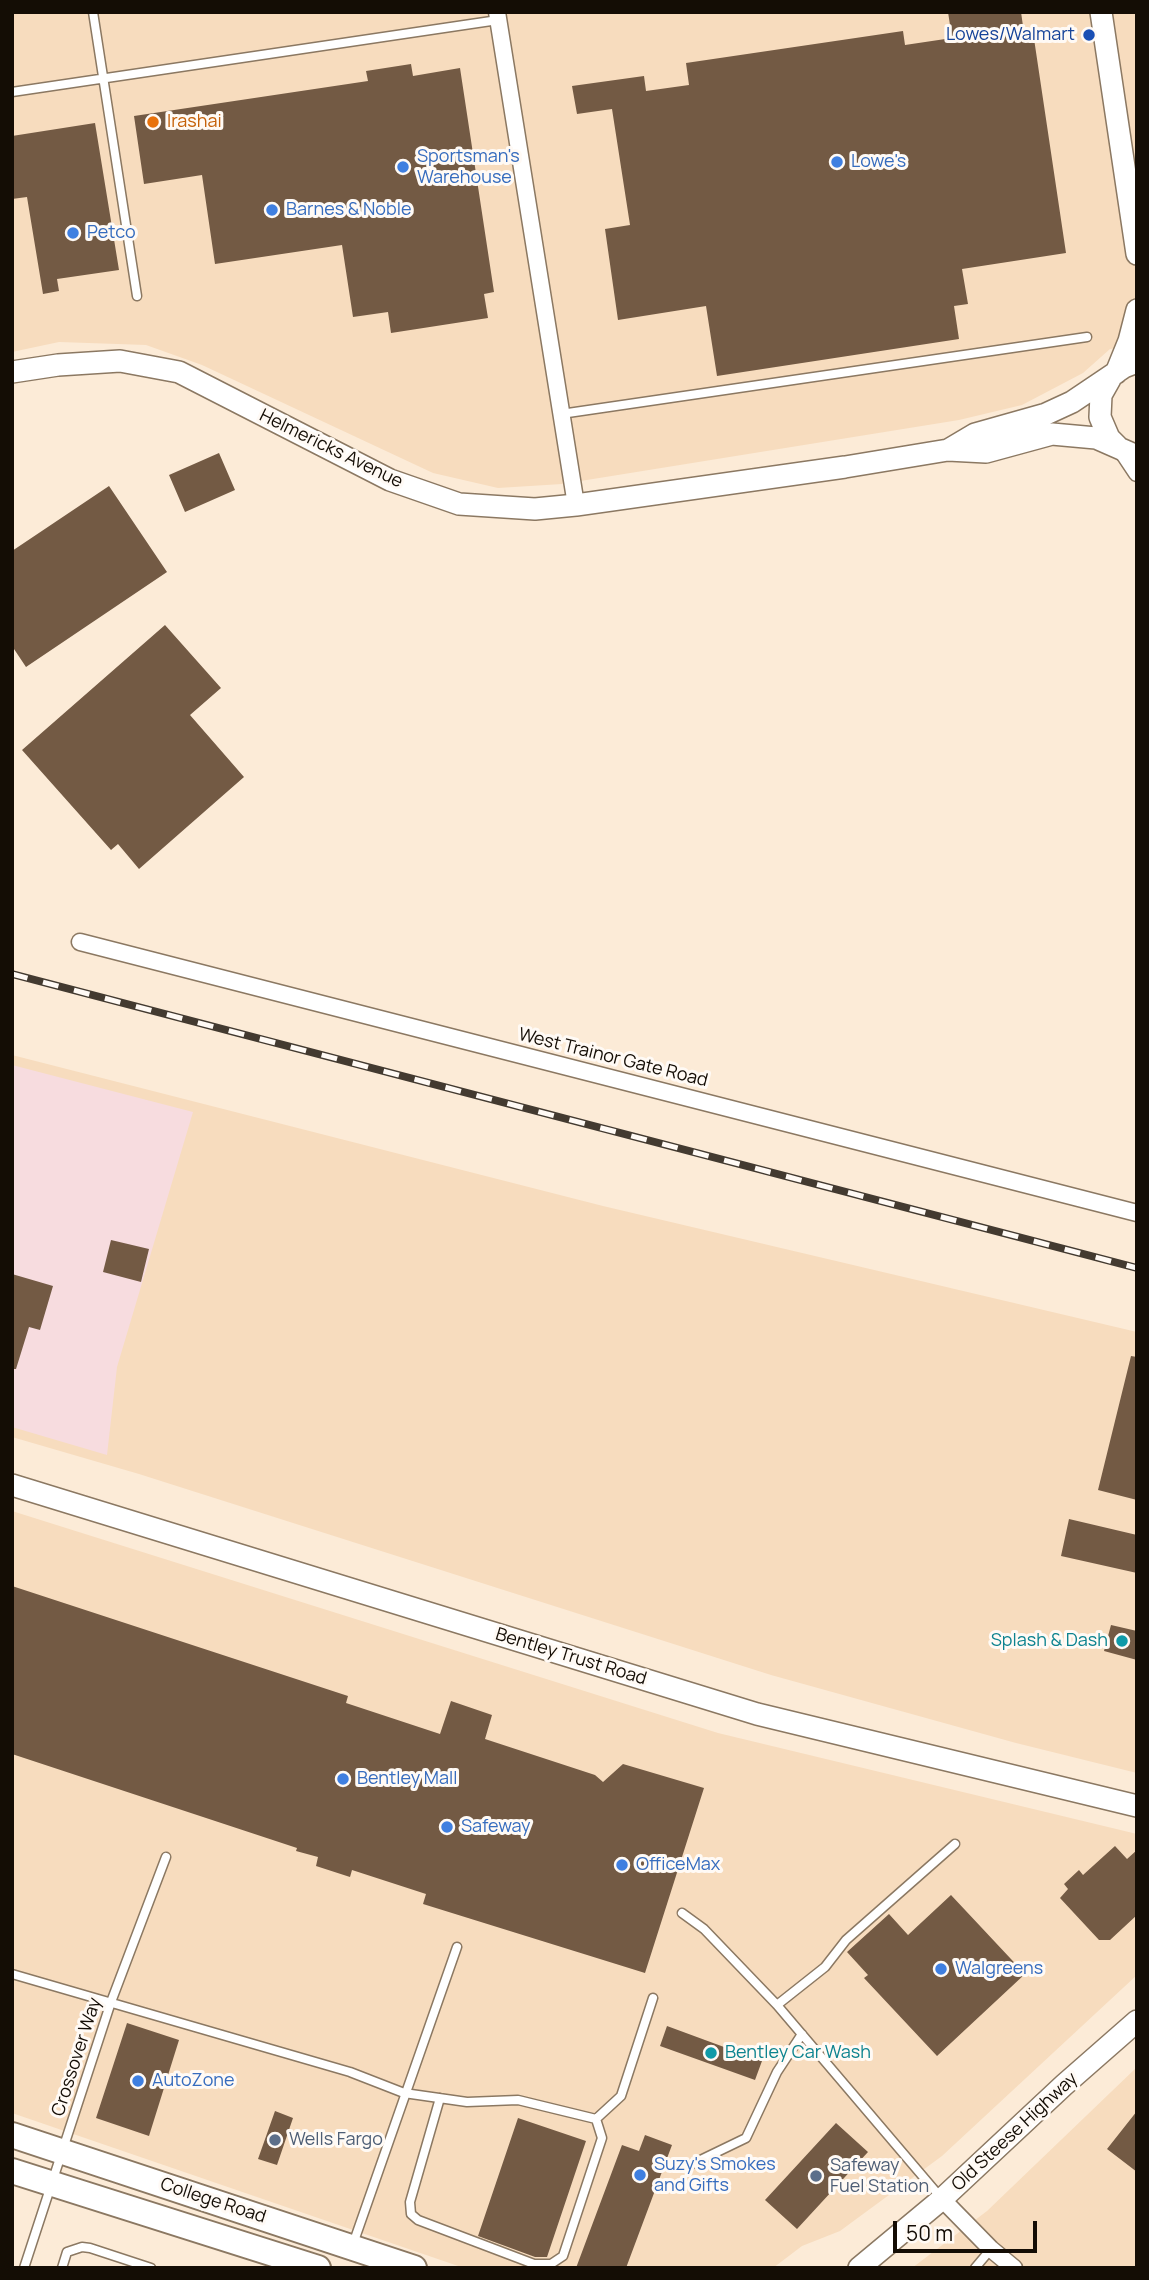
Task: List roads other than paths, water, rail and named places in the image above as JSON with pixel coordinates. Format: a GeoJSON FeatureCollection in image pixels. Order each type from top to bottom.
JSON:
{"type":"FeatureCollection","features":[{"type":"Feature","properties":{"kind":"main road","name":"College Road"},"geometry":{"type":"LineString","coordinates":[[12,2135],[414,2268]]}},
{"type":"Feature","properties":{"kind":"main road","name":"College Road"},"geometry":{"type":"LineString","coordinates":[[12,2171],[318,2268]]}},
{"type":"Feature","properties":{"kind":"street"},"geometry":{"type":"LineString","coordinates":[[1101,12],[1137,254]]}},
{"type":"Feature","properties":{"kind":"street"},"geometry":{"type":"LineString","coordinates":[[497,16],[576,505]]}},
{"type":"Feature","properties":{"kind":"street"},"geometry":{"type":"LineString","coordinates":[[1137,310],[1129,341],[1115,374],[1106,384],[1099,406],[1103,428],[1125,450],[1137,473]]}},
{"type":"Feature","properties":{"kind":"street","name":"Helmericks Avenue"},"geometry":{"type":"LineString","coordinates":[[12,372],[58,365],[120,361],[179,372],[390,480],[459,504],[535,509],[576,505],[948,450],[986,452],[1052,434],[1096,438],[1125,450]]}},
{"type":"Feature","properties":{"kind":"street","name":"Helmericks Avenue"},"geometry":{"type":"LineString","coordinates":[[948,450],[975,434],[1007,427],[1059,408],[1137,362]]}},
{"type":"Feature","properties":{"kind":"street","name":"West Trainor Gate Road"},"geometry":{"type":"LineString","coordinates":[[80,942],[1137,1213]]}},
{"type":"Feature","properties":{"kind":"street","name":"Bentley Trust Road"},"geometry":{"type":"LineString","coordinates":[[12,1485],[757,1714],[1137,1806]]}},
{"type":"Feature","properties":{"kind":"street","name":"Old Steese Highway"},"geometry":{"type":"LineString","coordinates":[[864,2266],[942,2199],[1137,2021]]}},
{"type":"Feature","properties":{"kind":"street"},"geometry":{"type":"LineString","coordinates":[[942,2199],[1014,2268]]}},
{"type":"Feature","properties":{"kind":"lane"},"geometry":{"type":"LineString","coordinates":[[93,12],[137,296]]}},
{"type":"Feature","properties":{"kind":"lane"},"geometry":{"type":"LineString","coordinates":[[12,92],[497,16]]}},
{"type":"Feature","properties":{"kind":"lane"},"geometry":{"type":"LineString","coordinates":[[561,414],[1087,337]]}},
{"type":"Feature","properties":{"kind":"lane"},"geometry":{"type":"LineString","coordinates":[[777,2005],[825,1967],[846,1940],[955,1844]]}},
{"type":"Feature","properties":{"kind":"lane","name":"Crossover Way"},"geometry":{"type":"LineString","coordinates":[[24,2268],[111,2002],[166,1857]]}},
{"type":"Feature","properties":{"kind":"lane"},"geometry":{"type":"LineString","coordinates":[[682,1913],[704,1929],[777,2005],[942,2199]]}},
{"type":"Feature","properties":{"kind":"lane"},"geometry":{"type":"LineString","coordinates":[[352,2247],[457,1947]]}},
{"type":"Feature","properties":{"kind":"lane"},"geometry":{"type":"LineString","coordinates":[[12,1974],[350,2072],[404,2094],[467,2102],[518,2100],[596,2119]]}},
{"type":"Feature","properties":{"kind":"lane"},"geometry":{"type":"LineString","coordinates":[[596,2119],[621,2096],[653,1998]]}},
{"type":"Feature","properties":{"kind":"lane"},"geometry":{"type":"LineString","coordinates":[[688,2166],[746,2138],[777,2072],[802,2034]]}},
{"type":"Feature","properties":{"kind":"lane"},"geometry":{"type":"LineString","coordinates":[[440,2098],[410,2202],[411,2214],[418,2220],[534,2264],[551,2264],[563,2256],[602,2138],[596,2119]]}},
{"type":"Feature","properties":{"kind":"lane"},"geometry":{"type":"LineString","coordinates":[[62,2268],[67,2252],[82,2247],[151,2268]]}},
{"type":"Feature","properties":{"kind":"lane"},"geometry":{"type":"LineString","coordinates":[[975,2268],[992,2249]]}},
{"type":"Feature","properties":{"kind":"railway"},"geometry":{"type":"LineString","coordinates":[[12,974],[1137,1268]]}},
{"type":"Feature","properties":{"kind":"place","name":"Lowes/Walmart"},"geometry":{"type":"Point","coordinates":[1089,35]}},
{"type":"Feature","properties":{"kind":"place","name":"Irashai"},"geometry":{"type":"Point","coordinates":[153,122]}},
{"type":"Feature","properties":{"kind":"place","name":"Lowe's"},"geometry":{"type":"Point","coordinates":[837,162]}},
{"type":"Feature","properties":{"kind":"place","name":"Sportsman's Warehouse"},"geometry":{"type":"Point","coordinates":[403,167]}},
{"type":"Feature","properties":{"kind":"place","name":"Barnes & Noble"},"geometry":{"type":"Point","coordinates":[272,210]}},
{"type":"Feature","properties":{"kind":"place","name":"Petco"},"geometry":{"type":"Point","coordinates":[73,233]}},
{"type":"Feature","properties":{"kind":"place","name":"Splash & Dash"},"geometry":{"type":"Point","coordinates":[1122,1641]}},
{"type":"Feature","properties":{"kind":"place","name":"Bentley Mall"},"geometry":{"type":"Point","coordinates":[343,1779]}},
{"type":"Feature","properties":{"kind":"place","name":"Safeway"},"geometry":{"type":"Point","coordinates":[447,1827]}},
{"type":"Feature","properties":{"kind":"place","name":"OfficeMax"},"geometry":{"type":"Point","coordinates":[622,1865]}},
{"type":"Feature","properties":{"kind":"place","name":"Walgreens"},"geometry":{"type":"Point","coordinates":[941,1969]}},
{"type":"Feature","properties":{"kind":"place","name":"Bentley Car Wash"},"geometry":{"type":"Point","coordinates":[711,2053]}},
{"type":"Feature","properties":{"kind":"place","name":"AutoZone"},"geometry":{"type":"Point","coordinates":[138,2081]}},
{"type":"Feature","properties":{"kind":"place","name":"Wells Fargo"},"geometry":{"type":"Point","coordinates":[275,2140]}},
{"type":"Feature","properties":{"kind":"place","name":"Suzy's Smokes and Gifts"},"geometry":{"type":"Point","coordinates":[640,2175]}},
{"type":"Feature","properties":{"kind":"place","name":"Safeway Fuel Station"},"geometry":{"type":"Point","coordinates":[816,2176]}}]}
